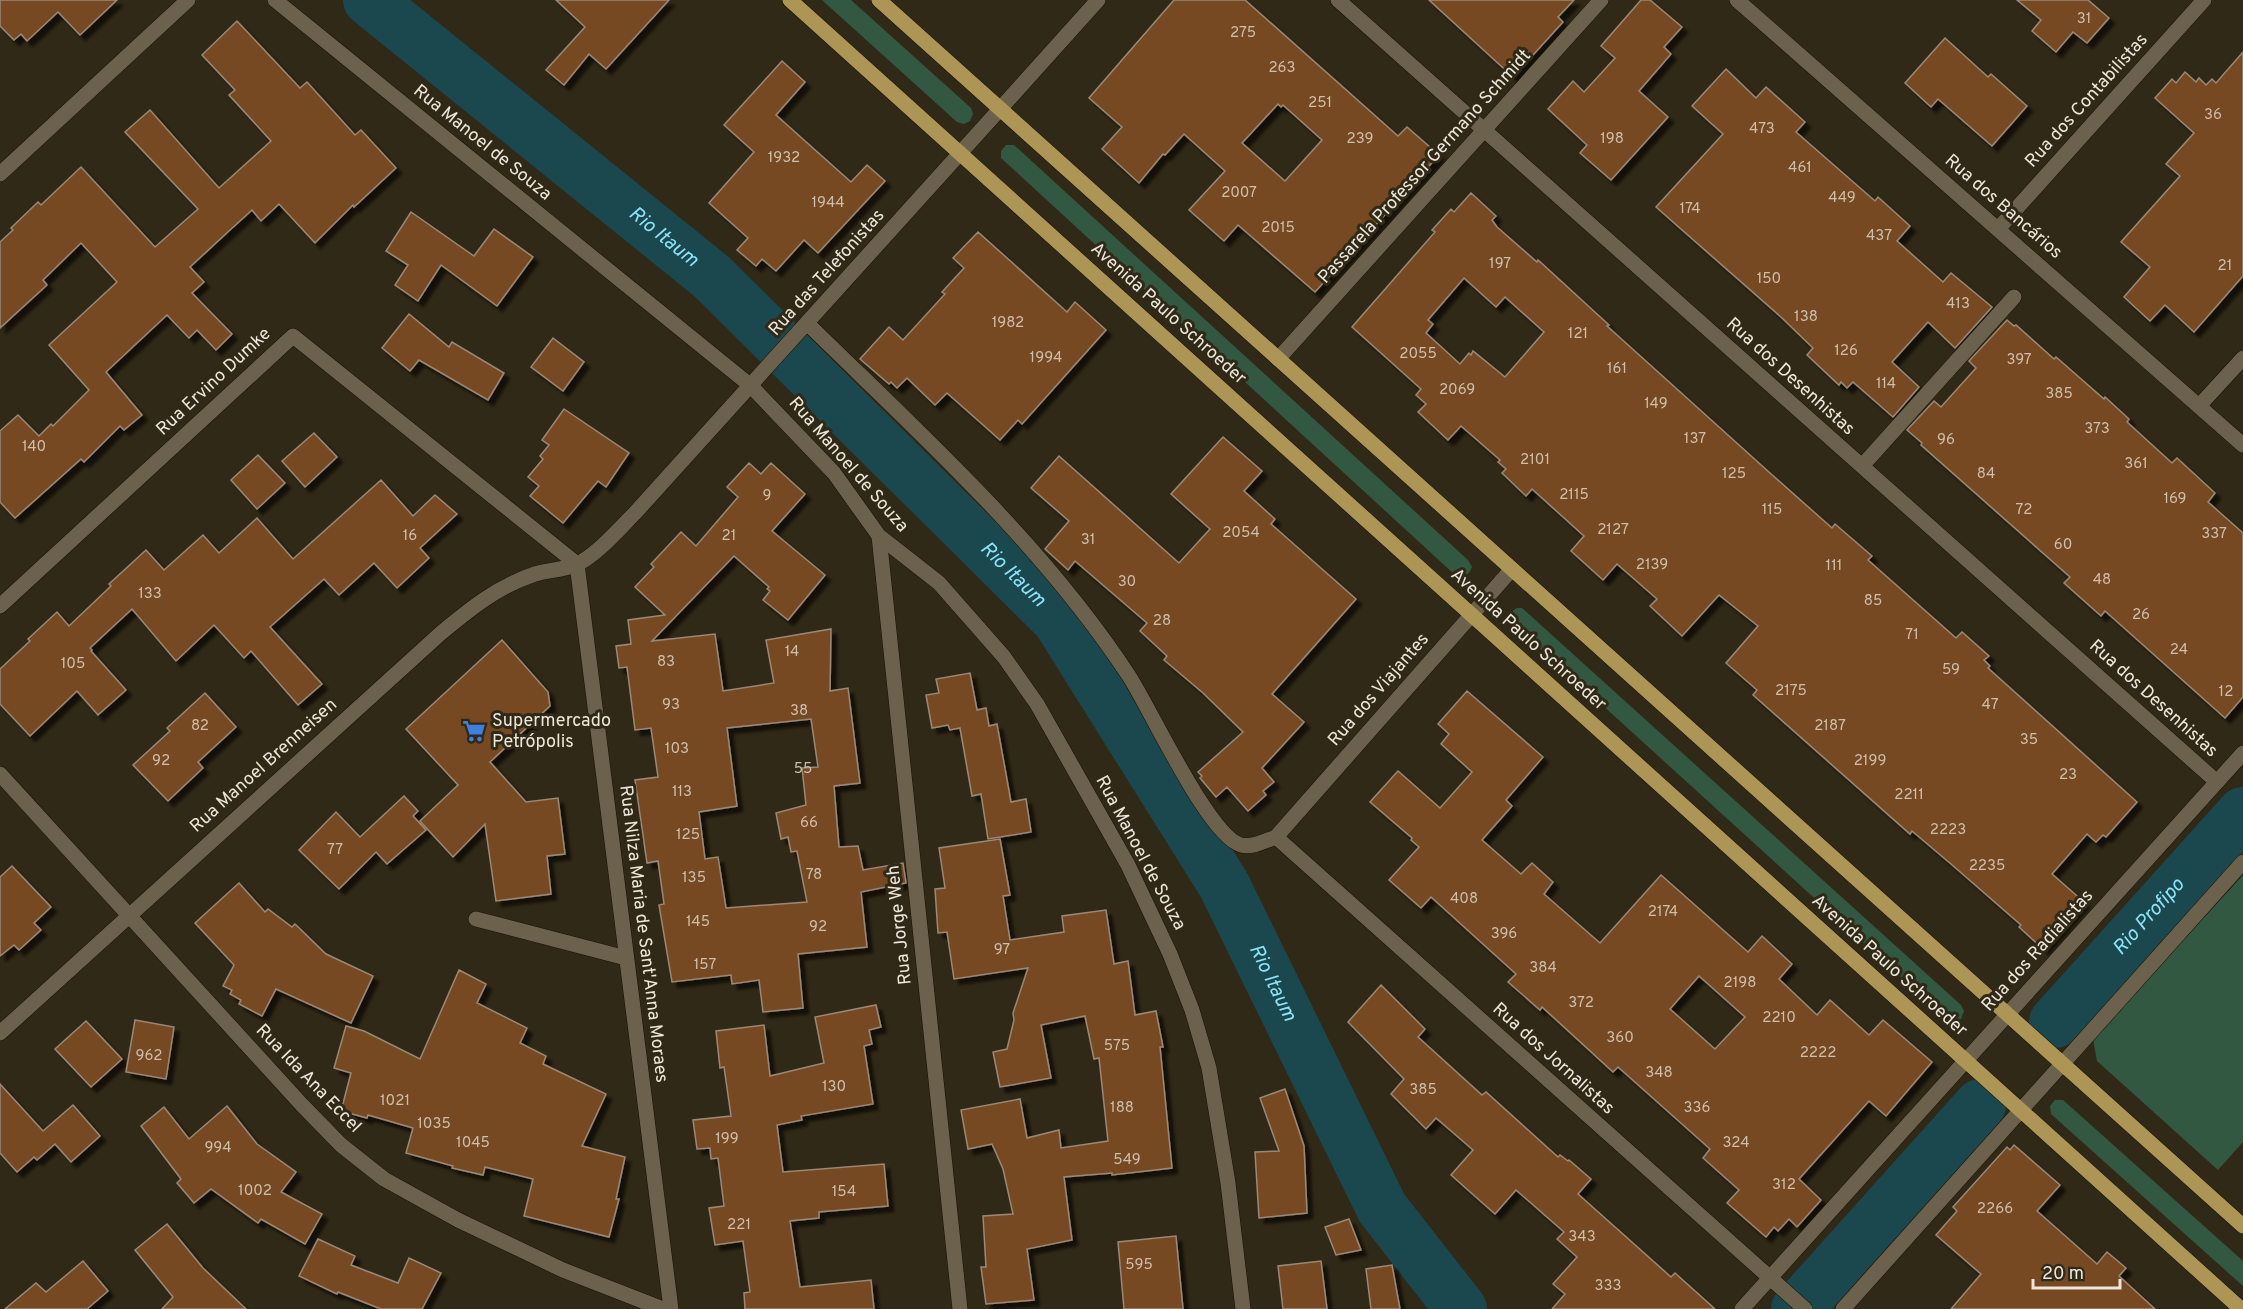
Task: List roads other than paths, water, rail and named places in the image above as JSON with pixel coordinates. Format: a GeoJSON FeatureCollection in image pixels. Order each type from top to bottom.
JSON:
{"type":"FeatureCollection","features":[{"type":"Feature","properties":{"kind":"main road","name":"Avenida Paulo Schroeder"},"geometry":{"type":"LineString","coordinates":[[790,0],[2241,1309]]}},
{"type":"Feature","properties":{"kind":"main road"},"geometry":{"type":"LineString","coordinates":[[879,0],[2243,1226]]}},
{"type":"Feature","properties":{"kind":"street"},"geometry":{"type":"LineString","coordinates":[[0,174],[188,0]]}},
{"type":"Feature","properties":{"kind":"street","name":"Rua Manoel de Souza"},"geometry":{"type":"LineString","coordinates":[[275,0],[751,386],[834,473],[879,536],[939,583],[1004,657],[1037,704],[1128,865],[1166,944],[1192,1010],[1209,1068],[1228,1183],[1243,1309]]}},
{"type":"Feature","properties":{"kind":"street","name":"Rua das Telefonistas"},"geometry":{"type":"LineString","coordinates":[[577,564],[604,544],[635,513],[1098,0]]}},
{"type":"Feature","properties":{"kind":"street","name":"Rua dos Desenhistas"},"geometry":{"type":"LineString","coordinates":[[1338,0],[2217,782]]}},
{"type":"Feature","properties":{"kind":"street","name":"Passarela Professor Germano Schmidt"},"geometry":{"type":"LineString","coordinates":[[1278,359],[1600,0]]}},
{"type":"Feature","properties":{"kind":"street","name":"Rua dos Bancários"},"geometry":{"type":"LineString","coordinates":[[1737,0],[2243,445]]}},
{"type":"Feature","properties":{"kind":"street","name":"Rua dos Contabilistas"},"geometry":{"type":"LineString","coordinates":[[1998,229],[2204,0]]}},
{"type":"Feature","properties":{"kind":"street"},"geometry":{"type":"LineString","coordinates":[[1862,466],[2014,297]]}},
{"type":"Feature","properties":{"kind":"street"},"geometry":{"type":"LineString","coordinates":[[808,324],[980,493],[1062,582],[1131,678],[1217,827],[1240,845],[1256,845],[1276,837]]}},
{"type":"Feature","properties":{"kind":"street","name":"Rua Ervino Dumke"},"geometry":{"type":"LineString","coordinates":[[0,606],[292,336],[577,564]]}},
{"type":"Feature","properties":{"kind":"street"},"geometry":{"type":"LineString","coordinates":[[2199,406],[2243,358]]}},
{"type":"Feature","properties":{"kind":"street","name":"Rua Jorge Weh"},"geometry":{"type":"LineString","coordinates":[[879,536],[960,1309]]}},
{"type":"Feature","properties":{"kind":"street","name":"Rua Manoel Brenneisen"},"geometry":{"type":"LineString","coordinates":[[0,1033],[441,633],[478,603],[510,584],[535,574],[577,564]]}},
{"type":"Feature","properties":{"kind":"street","name":"Rua Nilza Maria de Sant'Anna Moraes"},"geometry":{"type":"LineString","coordinates":[[577,564],[670,1309]]}},
{"type":"Feature","properties":{"kind":"street","name":"Rua dos Viajantes"},"geometry":{"type":"LineString","coordinates":[[1276,837],[1512,569]]}},
{"type":"Feature","properties":{"kind":"street","name":"Rua dos Radialistas"},"geometry":{"type":"LineString","coordinates":[[1742,1309],[2243,753]]}},
{"type":"Feature","properties":{"kind":"street","name":"Rua Ida Ana Eccel"},"geometry":{"type":"LineString","coordinates":[[0,774],[302,1105],[342,1145],[384,1179],[458,1220],[563,1270],[663,1309]]}},
{"type":"Feature","properties":{"kind":"street","name":"Rua dos Jornalistas"},"geometry":{"type":"LineString","coordinates":[[1276,837],[1805,1309]]}},
{"type":"Feature","properties":{"kind":"street"},"geometry":{"type":"LineString","coordinates":[[1843,1309],[2243,862]]}},
{"type":"Feature","properties":{"kind":"street"},"geometry":{"type":"LineString","coordinates":[[476,919],[626,958]]}},
{"type":"Feature","properties":{"kind":"waterway","name":"Rio Itaum"},"geometry":{"type":"LineString","coordinates":[[369,0],[712,277],[1058,620],[1224,885],[1382,1208],[1461,1309]]}},
{"type":"Feature","properties":{"kind":"waterway","name":"Rio Profipo"},"geometry":{"type":"LineString","coordinates":[[2055,1022],[2243,813]]}},
{"type":"Feature","properties":{"kind":"waterway","name":"Rio Profipo"},"geometry":{"type":"LineString","coordinates":[[1797,1309],[1980,1105]]}},
{"type":"Feature","properties":{"kind":"place","name":"Supermercado Petrópolis"},"geometry":{"type":"Point","coordinates":[474,731]}}]}
